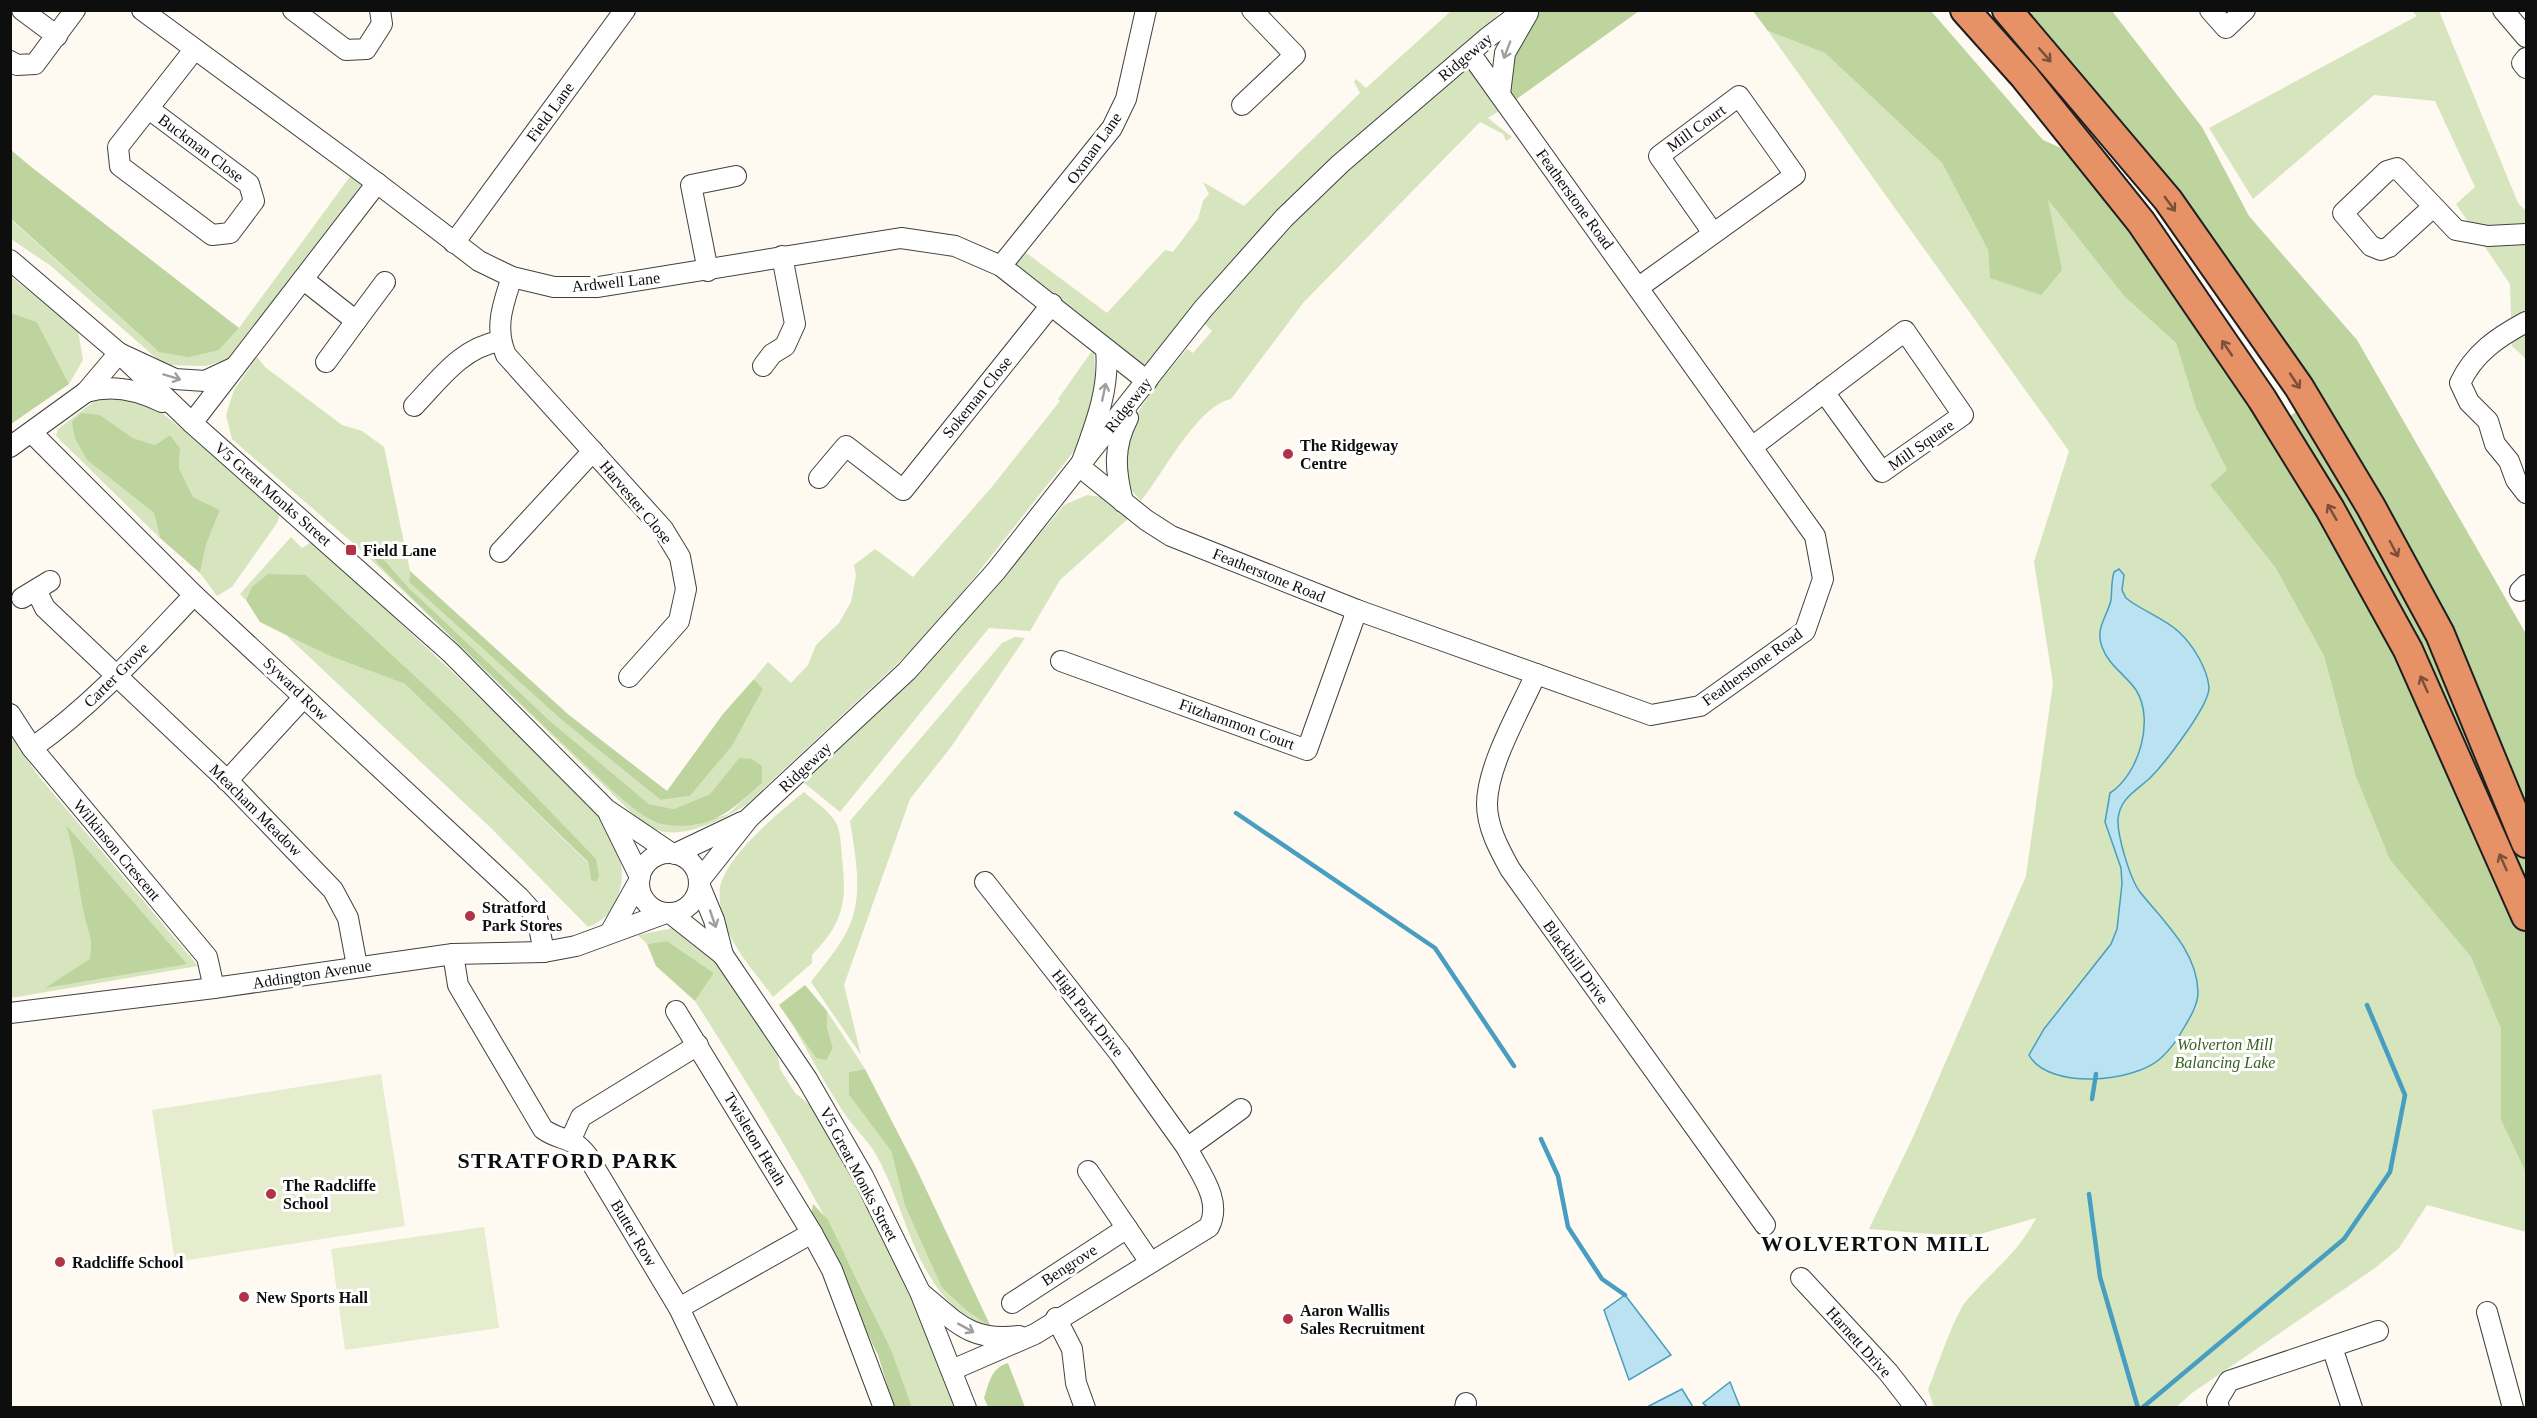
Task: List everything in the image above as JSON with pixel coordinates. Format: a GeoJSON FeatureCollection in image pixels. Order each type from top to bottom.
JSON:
{"type":"FeatureCollection","features":[{"type":"Feature","properties":{"kind":"highway"},"geometry":{"type":"LineString","coordinates":[[1965,10],[2024,76],[2141,222],[2268,408],[2330,509],[2408,650],[2526,916]]}},
{"type":"Feature","properties":{"kind":"highway"},"geometry":{"type":"LineString","coordinates":[[2007,10],[2168,200],[2299,387],[2372,507],[2440,634],[2526,843]]}},
{"type":"Feature","properties":{"kind":"street"},"geometry":{"type":"LineString","coordinates":[[22,10],[57,36]]}},
{"type":"Feature","properties":{"kind":"street"},"geometry":{"type":"LineString","coordinates":[[10,61],[17,65],[35,64],[75,10]]}},
{"type":"Feature","properties":{"kind":"street"},"geometry":{"type":"LineString","coordinates":[[293,10],[346,50],[366,49],[382,24],[380,10]]}},
{"type":"Feature","properties":{"kind":"street","name":"Field Lane"},"geometry":{"type":"LineString","coordinates":[[454,243],[625,10]]}},
{"type":"Feature","properties":{"kind":"street","name":"Oxman Lane"},"geometry":{"type":"LineString","coordinates":[[1001,266],[1112,128],[1126,99],[1146,10]]}},
{"type":"Feature","properties":{"kind":"street"},"geometry":{"type":"LineString","coordinates":[[1242,105],[1294,55],[1252,10]]}},
{"type":"Feature","properties":{"kind":"street"},"geometry":{"type":"LineString","coordinates":[[1487,38],[1502,10]]}},
{"type":"Feature","properties":{"kind":"street","name":"Ridgeway"},"geometry":{"type":"LineString","coordinates":[[699,883],[749,818],[907,671],[996,571],[1188,327],[1284,218],[1340,164],[1487,38],[1524,10]]}},
{"type":"Feature","properties":{"kind":"street"},"geometry":{"type":"LineString","coordinates":[[1500,94],[1505,53],[1529,10]]}},
{"type":"Feature","properties":{"kind":"street"},"geometry":{"type":"LineString","coordinates":[[2210,10],[2226,28],[2245,10]]}},
{"type":"Feature","properties":{"kind":"street"},"geometry":{"type":"LineString","coordinates":[[2503,10],[2526,37]]}},
{"type":"Feature","properties":{"kind":"street","name":"Ardwell Lane"},"geometry":{"type":"LineString","coordinates":[[148,12],[194,50],[377,183],[454,243],[479,261],[512,277],[554,287],[598,287],[901,238],[955,246],[1001,266],[1147,381]]}},
{"type":"Feature","properties":{"kind":"street","name":"Buckman Close"},"geometry":{"type":"LineString","coordinates":[[149,109],[249,184],[254,201],[230,233],[212,235],[120,166],[118,147],[194,50]]}},
{"type":"Feature","properties":{"kind":"street","name":"Featherstone Road"},"geometry":{"type":"LineString","coordinates":[[1080,467],[1123,502],[1171,536],[1357,610],[1651,715],[1700,706],[1805,632],[1823,579],[1815,536],[1639,286],[1470,53]]}},
{"type":"Feature","properties":{"kind":"street"},"geometry":{"type":"LineString","coordinates":[[2526,58],[2522,63],[2526,68]]}},
{"type":"Feature","properties":{"kind":"street","name":"Mill Court"},"geometry":{"type":"LineString","coordinates":[[1639,286],[1795,175],[1739,96],[1659,156],[1713,233]]}},
{"type":"Feature","properties":{"kind":"street"},"geometry":{"type":"LineString","coordinates":[[2433,207],[2389,247],[2381,250],[2370,246],[2343,213],[2387,171],[2397,168],[2456,230],[2464,234],[2488,236],[2526,234]]}},
{"type":"Feature","properties":{"kind":"street"},"geometry":{"type":"LineString","coordinates":[[708,271],[683,186],[736,176]]}},
{"type":"Feature","properties":{"kind":"street"},"geometry":{"type":"LineString","coordinates":[[86,392],[102,387],[145,393],[185,417],[237,366],[377,183]]}},
{"type":"Feature","properties":{"kind":"street"},"geometry":{"type":"LineString","coordinates":[[763,366],[772,354],[785,346],[795,324],[782,256]]}},
{"type":"Feature","properties":{"kind":"street","name":"V5 Great Monks Street"},"geometry":{"type":"LineString","coordinates":[[10,261],[119,353],[185,417],[451,653],[606,809],[673,854]]}},
{"type":"Feature","properties":{"kind":"street"},"geometry":{"type":"LineString","coordinates":[[414,406],[463,355],[482,344],[500,341],[500,314],[512,277]]}},
{"type":"Feature","properties":{"kind":"street"},"geometry":{"type":"LineString","coordinates":[[304,280],[356,321]]}},
{"type":"Feature","properties":{"kind":"street"},"geometry":{"type":"LineString","coordinates":[[326,362],[385,282]]}},
{"type":"Feature","properties":{"kind":"street","name":"Sokeman Close"},"geometry":{"type":"LineString","coordinates":[[819,478],[846,446],[903,499],[1052,304]]}},
{"type":"Feature","properties":{"kind":"street"},"geometry":{"type":"LineString","coordinates":[[2526,322],[2499,336],[2469,365],[2460,383],[2469,402],[2488,421],[2495,444],[2510,461],[2516,480],[2526,493]]}},
{"type":"Feature","properties":{"kind":"street","name":"Mill Square"},"geometry":{"type":"LineString","coordinates":[[1752,447],[1824,392],[1905,331],[1963,415],[1882,472],[1824,392]]}},
{"type":"Feature","properties":{"kind":"street","name":"Harvester Close"},"geometry":{"type":"LineString","coordinates":[[500,341],[506,355],[663,529],[680,557],[686,589],[679,621],[629,677]]}},
{"type":"Feature","properties":{"kind":"street"},"geometry":{"type":"LineString","coordinates":[[1080,467],[1100,410],[1108,374],[1106,349]]}},
{"type":"Feature","properties":{"kind":"street"},"geometry":{"type":"LineString","coordinates":[[10,447],[86,392],[119,353],[176,380],[205,381],[237,366]]}},
{"type":"Feature","properties":{"kind":"street"},"geometry":{"type":"LineString","coordinates":[[1123,502],[1116,471],[1118,437],[1147,381]]}},
{"type":"Feature","properties":{"kind":"street","name":"Syward Row"},"geometry":{"type":"LineString","coordinates":[[32,433],[194,595],[254,648],[303,698],[519,897],[537,917],[544,952]]}},
{"type":"Feature","properties":{"kind":"street","name":"Harvester Close"},"geometry":{"type":"LineString","coordinates":[[500,552],[593,451]]}},
{"type":"Feature","properties":{"kind":"street","name":"Meacham Meadow"},"geometry":{"type":"LineString","coordinates":[[36,590],[45,608],[227,781],[333,890],[348,918],[357,966]]}},
{"type":"Feature","properties":{"kind":"street","name":"Carter Grove"},"geometry":{"type":"LineString","coordinates":[[32,748],[64,726],[117,677],[194,595]]}},
{"type":"Feature","properties":{"kind":"street","name":"Fitzhammon Court"},"geometry":{"type":"LineString","coordinates":[[1061,661],[1307,750],[1357,610]]}},
{"type":"Feature","properties":{"kind":"street","name":"Blackhill Drive"},"geometry":{"type":"LineString","coordinates":[[1536,674],[1490,778],[1487,805],[1490,826],[1497,844],[1510,869],[1765,1225]]}},
{"type":"Feature","properties":{"kind":"street"},"geometry":{"type":"LineString","coordinates":[[227,781],[303,698]]}},
{"type":"Feature","properties":{"kind":"street","name":"Wilkinson Crescent"},"geometry":{"type":"LineString","coordinates":[[10,714],[32,748],[207,957],[214,988]]}},
{"type":"Feature","properties":{"kind":"street","name":"V5 Great Monks Street"},"geometry":{"type":"LineString","coordinates":[[606,809],[640,879]]}},
{"type":"Feature","properties":{"kind":"street","name":"Ridgeway"},"geometry":{"type":"LineString","coordinates":[[673,854],[749,818]]}},
{"type":"Feature","properties":{"kind":"street"},"geometry":{"type":"LineString","coordinates":[[611,931],[640,879],[643,868],[655,857],[673,854],[692,863],[699,883],[693,901],[687,908],[668,913],[649,906],[643,898],[640,879]]}},
{"type":"Feature","properties":{"kind":"street","name":"High Park Drive"},"geometry":{"type":"LineString","coordinates":[[952,1370],[1035,1334],[1056,1318],[1209,1227],[1214,1217],[1215,1202],[1187,1148],[1120,1054],[985,882]]}},
{"type":"Feature","properties":{"kind":"street","name":"V5 Great Monks Street"},"geometry":{"type":"LineString","coordinates":[[699,883],[714,921],[723,955]]}},
{"type":"Feature","properties":{"kind":"street","name":"V5 Great Monks Street"},"geometry":{"type":"LineString","coordinates":[[668,913],[723,955],[775,1029],[863,1176],[920,1292],[966,1407]]}},
{"type":"Feature","properties":{"kind":"street","name":"Addington Avenue"},"geometry":{"type":"LineString","coordinates":[[10,1013],[214,988],[453,954],[544,952],[576,945],[668,913]]}},
{"type":"Feature","properties":{"kind":"street","name":"Butter Row"},"geometry":{"type":"LineString","coordinates":[[453,954],[458,985],[543,1129],[549,1134],[571,1139],[587,1155],[679,1308],[727,1407]]}},
{"type":"Feature","properties":{"kind":"street","name":"Twisleton Heath"},"geometry":{"type":"LineString","coordinates":[[676,1011],[812,1233],[832,1270],[884,1407]]}},
{"type":"Feature","properties":{"kind":"street"},"geometry":{"type":"LineString","coordinates":[[571,1139],[581,1117],[698,1045]]}},
{"type":"Feature","properties":{"kind":"street"},"geometry":{"type":"LineString","coordinates":[[1187,1148],[1241,1109]]}},
{"type":"Feature","properties":{"kind":"street"},"geometry":{"type":"LineString","coordinates":[[1088,1171],[1150,1262]]}},
{"type":"Feature","properties":{"kind":"street","name":"Bengrove"},"geometry":{"type":"LineString","coordinates":[[1012,1304],[1127,1228]]}},
{"type":"Feature","properties":{"kind":"street"},"geometry":{"type":"LineString","coordinates":[[679,1308],[812,1233]]}},
{"type":"Feature","properties":{"kind":"street","name":"Harnett Drive"},"geometry":{"type":"LineString","coordinates":[[1801,1278],[1888,1372],[1916,1407]]}},
{"type":"Feature","properties":{"kind":"street","name":"High Park Drive"},"geometry":{"type":"LineString","coordinates":[[920,1292],[966,1330],[997,1339],[1035,1334]]}},
{"type":"Feature","properties":{"kind":"street"},"geometry":{"type":"LineString","coordinates":[[2487,1312],[2513,1407]]}},
{"type":"Feature","properties":{"kind":"street"},"geometry":{"type":"LineString","coordinates":[[1056,1318],[1072,1349],[1076,1383],[1085,1407]]}},
{"type":"Feature","properties":{"kind":"street"},"geometry":{"type":"LineString","coordinates":[[2219,1407],[2217,1401],[2229,1382],[2378,1331]]}},
{"type":"Feature","properties":{"kind":"street"},"geometry":{"type":"LineString","coordinates":[[2332,1347],[2352,1407]]}},
{"type":"Feature","properties":{"kind":"green space"},"geometry":{"type":"Polygon","coordinates":[[[1451,11],[1500,11],[1470,53],[1507,106],[1488,118],[1512,137],[1506,141],[1503,134],[1480,122],[1303,303],[1231,399],[1218,404],[1193,427],[1141,501],[1129,487],[1125,478],[1123,460],[1125,442],[1132,425],[1152,392],[1187,349],[1193,353],[1212,331],[1199,318],[1147,381],[1001,266],[1017,246],[1107,313],[1165,250],[1173,252],[1198,219],[1203,201],[1209,194],[1203,182],[1244,206],[1360,93],[1354,82],[1356,79],[1366,88],[1451,11]]]}},
{"type":"Feature","properties":{"kind":"green space"},"geometry":{"type":"Polygon","coordinates":[[[1529,11],[1639,11],[1507,106],[1499,80],[1529,11]]]}},
{"type":"Feature","properties":{"kind":"green space"},"geometry":{"type":"Polygon","coordinates":[[[1753,11],[1931,11],[2043,140],[2061,148],[2081,147],[2279,426],[2309,400],[2007,11],[2112,11],[2202,127],[2249,216],[2357,340],[2526,634],[2526,1173],[2501,1120],[2501,1029],[2471,957],[2390,860],[2356,777],[2324,656],[2275,567],[2210,485],[2227,470],[2196,408],[2176,343],[2124,296],[2048,200],[2062,270],[2041,295],[1990,278],[1988,250],[1942,163],[1825,53],[1768,31],[1753,11]]]}},
{"type":"Feature","properties":{"kind":"green space"},"geometry":{"type":"Polygon","coordinates":[[[2412,11],[2439,11],[2518,203],[2526,211],[2526,359],[2512,346],[2510,284],[2456,204],[2475,187],[2435,101],[2374,95],[2253,199],[2209,128],[2417,16],[2412,11]]]}},
{"type":"Feature","properties":{"kind":"green space","name":"Wolverton Mill Balancing Lake"},"geometry":{"type":"Polygon","coordinates":[[[1768,31],[1825,53],[1942,163],[1988,250],[1990,278],[2047,199],[2124,296],[2176,343],[2196,408],[2227,470],[2210,485],[2275,567],[2324,656],[2356,777],[2390,860],[2471,957],[2501,1029],[2501,1120],[2526,1173],[2526,1232],[2427,1205],[2399,1248],[2375,1268],[2192,1393],[2176,1407],[1934,1407],[1928,1390],[1951,1329],[1962,1307],[2013,1252],[2036,1218],[1970,1237],[1869,1229],[1914,1135],[2026,876],[2053,683],[2034,562],[2069,451],[1768,31]]]}},
{"type":"Feature","properties":{"kind":"green space"},"geometry":{"type":"Polygon","coordinates":[[[11,150],[239,328],[219,350],[189,357],[159,352],[11,219],[11,150]]]}},
{"type":"Feature","properties":{"kind":"green space"},"geometry":{"type":"Polygon","coordinates":[[[352,174],[364,181],[228,359],[206,366],[164,365],[51,266],[11,239],[10,219],[159,352],[219,350],[239,328],[352,174]]]}},
{"type":"Feature","properties":{"kind":"green space"},"geometry":{"type":"Polygon","coordinates":[[[10,276],[78,330],[83,360],[69,384],[37,322],[11,313],[10,276]]]}},
{"type":"Feature","properties":{"kind":"green space"},"geometry":{"type":"Polygon","coordinates":[[[11,313],[37,322],[69,384],[11,424],[11,313]]]}},
{"type":"Feature","properties":{"kind":"green space"},"geometry":{"type":"Polygon","coordinates":[[[1094,348],[1096,397],[1078,446],[931,632],[746,805],[714,822],[702,827],[677,832],[655,829],[635,816],[361,550],[232,439],[226,415],[234,390],[257,357],[265,367],[342,425],[362,431],[384,447],[410,571],[409,582],[662,800],[690,796],[732,746],[763,689],[754,679],[768,662],[791,683],[808,665],[816,645],[839,623],[851,602],[856,576],[854,565],[875,549],[913,577],[991,488],[1060,401],[1058,399],[1094,348]],[[372,554],[630,805],[696,825],[728,814],[762,783],[739,758],[710,794],[674,809],[649,804],[549,720],[409,588],[384,560],[372,554]]]}},
{"type":"Feature","properties":{"kind":"green space"},"geometry":{"type":"Polygon","coordinates":[[[131,396],[161,412],[281,511],[277,523],[232,587],[217,596],[200,573],[206,545],[220,510],[193,497],[179,468],[180,448],[170,435],[155,445],[133,438],[100,415],[87,460],[154,513],[160,538],[56,436],[58,429],[97,399],[131,396]]]}},
{"type":"Feature","properties":{"kind":"green space"},"geometry":{"type":"Polygon","coordinates":[[[81,413],[100,415],[133,438],[155,445],[170,435],[180,448],[179,468],[193,497],[220,510],[206,545],[200,573],[160,538],[154,513],[87,460],[75,438],[72,422],[81,413]]]}},
{"type":"Feature","properties":{"kind":"green space"},"geometry":{"type":"Polygon","coordinates":[[[1087,495],[1102,497],[1130,517],[1060,580],[1030,631],[989,628],[840,812],[803,782],[931,658],[993,591],[1064,505],[1087,495]]]}},
{"type":"Feature","properties":{"kind":"green space"},"geometry":{"type":"Polygon","coordinates":[[[291,537],[302,548],[313,541],[588,801],[607,828],[620,857],[621,887],[615,903],[604,918],[588,927],[492,829],[286,635],[330,656],[405,684],[588,863],[591,880],[596,882],[595,859],[458,716],[306,575],[252,588],[246,600],[240,594],[291,537]]]}},
{"type":"Feature","properties":{"kind":"green space"},"geometry":{"type":"Polygon","coordinates":[[[371,553],[384,560],[409,588],[549,720],[649,804],[674,809],[710,794],[739,758],[752,759],[762,766],[762,783],[729,811],[706,822],[678,826],[662,824],[641,814],[617,795],[452,637],[379,565],[371,553]]]}},
{"type":"Feature","properties":{"kind":"green space"},"geometry":{"type":"Polygon","coordinates":[[[410,571],[569,715],[667,791],[723,714],[754,679],[763,689],[732,746],[690,796],[661,800],[562,720],[409,582],[410,571]]]}},
{"type":"Feature","properties":{"kind":"green space"},"geometry":{"type":"Polygon","coordinates":[[[268,574],[306,575],[458,716],[596,859],[599,876],[596,882],[591,880],[588,862],[405,684],[330,656],[260,622],[246,600],[252,587],[268,574]]]}},
{"type":"Feature","properties":{"kind":"green space"},"geometry":{"type":"Polygon","coordinates":[[[1015,637],[1025,638],[951,747],[910,799],[844,985],[861,1055],[811,982],[842,940],[854,912],[857,882],[850,821],[1002,643],[1015,637]]]}},
{"type":"Feature","properties":{"kind":"green space"},"geometry":{"type":"Polygon","coordinates":[[[10,733],[36,773],[198,966],[11,998],[10,733]]]}},
{"type":"Feature","properties":{"kind":"green space"},"geometry":{"type":"Polygon","coordinates":[[[804,792],[829,813],[837,825],[843,873],[843,899],[837,921],[812,955],[812,963],[773,997],[742,956],[729,933],[721,910],[720,887],[733,861],[743,848],[768,822],[804,792]]]}},
{"type":"Feature","properties":{"kind":"green space"},"geometry":{"type":"Polygon","coordinates":[[[66,825],[187,964],[45,988],[90,959],[90,938],[66,825]]]}},
{"type":"Feature","properties":{"kind":"green space"},"geometry":{"type":"Polygon","coordinates":[[[673,928],[718,957],[774,1034],[780,1069],[795,1093],[825,1117],[880,1217],[960,1407],[912,1407],[867,1301],[815,1198],[695,1001],[714,973],[667,941],[647,944],[638,935],[673,928]]]}},
{"type":"Feature","properties":{"kind":"green space"},"geometry":{"type":"Polygon","coordinates":[[[667,941],[714,973],[695,1001],[656,966],[647,944],[667,941]]]}},
{"type":"Feature","properties":{"kind":"green space"},"geometry":{"type":"Polygon","coordinates":[[[805,985],[827,1011],[827,1027],[833,1048],[826,1060],[816,1058],[779,1005],[805,985]]]}},
{"type":"Feature","properties":{"kind":"green space"},"geometry":{"type":"Polygon","coordinates":[[[827,1011],[865,1069],[849,1072],[849,1095],[891,1151],[905,1206],[942,1288],[967,1311],[991,1327],[965,1315],[945,1297],[929,1276],[916,1251],[885,1171],[872,1148],[839,1105],[791,1022],[816,1058],[833,1048],[827,1026],[827,1011]]]}},
{"type":"Feature","properties":{"kind":"green space"},"geometry":{"type":"Polygon","coordinates":[[[865,1069],[916,1168],[991,1327],[967,1311],[942,1288],[905,1206],[891,1151],[849,1095],[849,1072],[865,1069]]]}},
{"type":"Feature","properties":{"kind":"green space"},"geometry":{"type":"Polygon","coordinates":[[[381,1074],[405,1226],[175,1262],[152,1110],[381,1074]]]}},
{"type":"Feature","properties":{"kind":"green space"},"geometry":{"type":"Polygon","coordinates":[[[813,1204],[828,1220],[891,1350],[912,1407],[894,1407],[878,1355],[811,1217],[813,1204]]]}},
{"type":"Feature","properties":{"kind":"green space"},"geometry":{"type":"Polygon","coordinates":[[[484,1227],[499,1328],[345,1350],[331,1249],[484,1227]]]}},
{"type":"Feature","properties":{"kind":"green space"},"geometry":{"type":"Polygon","coordinates":[[[1008,1363],[1025,1407],[988,1407],[984,1398],[994,1372],[1008,1363]]]}},
{"type":"Feature","properties":{"kind":"water"},"geometry":{"type":"Polygon","coordinates":[[[2119,569],[2124,575],[2122,590],[2126,598],[2179,632],[2198,657],[2208,680],[2207,696],[2194,720],[2157,771],[2125,800],[2118,819],[2122,846],[2136,886],[2186,950],[2196,977],[2198,996],[2183,1030],[2161,1058],[2132,1073],[2092,1079],[2072,1078],[2054,1074],[2039,1066],[2029,1055],[2044,1029],[2111,944],[2117,929],[2122,884],[2121,868],[2105,822],[2110,793],[2129,773],[2141,746],[2144,731],[2142,702],[2132,684],[2105,654],[2100,640],[2101,628],[2111,600],[2114,572],[2119,569]]]}},
{"type":"Feature","properties":{"kind":"water"},"geometry":{"type":"Polygon","coordinates":[[[1625,1295],[1671,1355],[1629,1380],[1604,1310],[1625,1295]]]}},
{"type":"Feature","properties":{"kind":"water"},"geometry":{"type":"Polygon","coordinates":[[[1730,1382],[1740,1407],[1707,1407],[1703,1403],[1730,1382]]]}},
{"type":"Feature","properties":{"kind":"water"},"geometry":{"type":"Polygon","coordinates":[[[1682,1389],[1693,1407],[1647,1407],[1682,1389]]]}},
{"type":"Feature","properties":{"kind":"waterway"},"geometry":{"type":"LineString","coordinates":[[1236,813],[1435,948],[1514,1066]]}},
{"type":"Feature","properties":{"kind":"waterway"},"geometry":{"type":"LineString","coordinates":[[2142,1408],[2344,1239],[2390,1172],[2405,1095],[2367,1005]]}},
{"type":"Feature","properties":{"kind":"waterway"},"geometry":{"type":"LineString","coordinates":[[2092,1099],[2096,1074]]}},
{"type":"Feature","properties":{"kind":"waterway"},"geometry":{"type":"LineString","coordinates":[[1541,1139],[1558,1176],[1568,1227],[1602,1279],[1625,1295]]}},
{"type":"Feature","properties":{"kind":"waterway"},"geometry":{"type":"LineString","coordinates":[[2089,1194],[2100,1277],[2138,1408]]}},
{"type":"Feature","properties":{"kind":"place","name":"The Ridgeway Centre"},"geometry":{"type":"Point","coordinates":[1288,454]}},
{"type":"Feature","properties":{"kind":"place","name":"Field Lane"},"geometry":{"type":"Point","coordinates":[351,550]}},
{"type":"Feature","properties":{"kind":"place","name":"Stratford Park Stores"},"geometry":{"type":"Point","coordinates":[470,916]}},
{"type":"Feature","properties":{"kind":"place","name":"The Radcliffe School"},"geometry":{"type":"Point","coordinates":[271,1194]}},
{"type":"Feature","properties":{"kind":"place","name":"Radcliffe School"},"geometry":{"type":"Point","coordinates":[60,1262]}},
{"type":"Feature","properties":{"kind":"place","name":"New Sports Hall"},"geometry":{"type":"Point","coordinates":[244,1297]}},
{"type":"Feature","properties":{"kind":"place","name":"Aaron Wallis Sales Recruitment"},"geometry":{"type":"Point","coordinates":[1288,1319]}},
{"type":"Feature","properties":{"kind":"district","name":"STRATFORD PARK"},"geometry":{"type":"Point","coordinates":[568,1160]}},
{"type":"Feature","properties":{"kind":"district","name":"WOLVERTON MILL"},"geometry":{"type":"Point","coordinates":[1876,1243]}}]}
